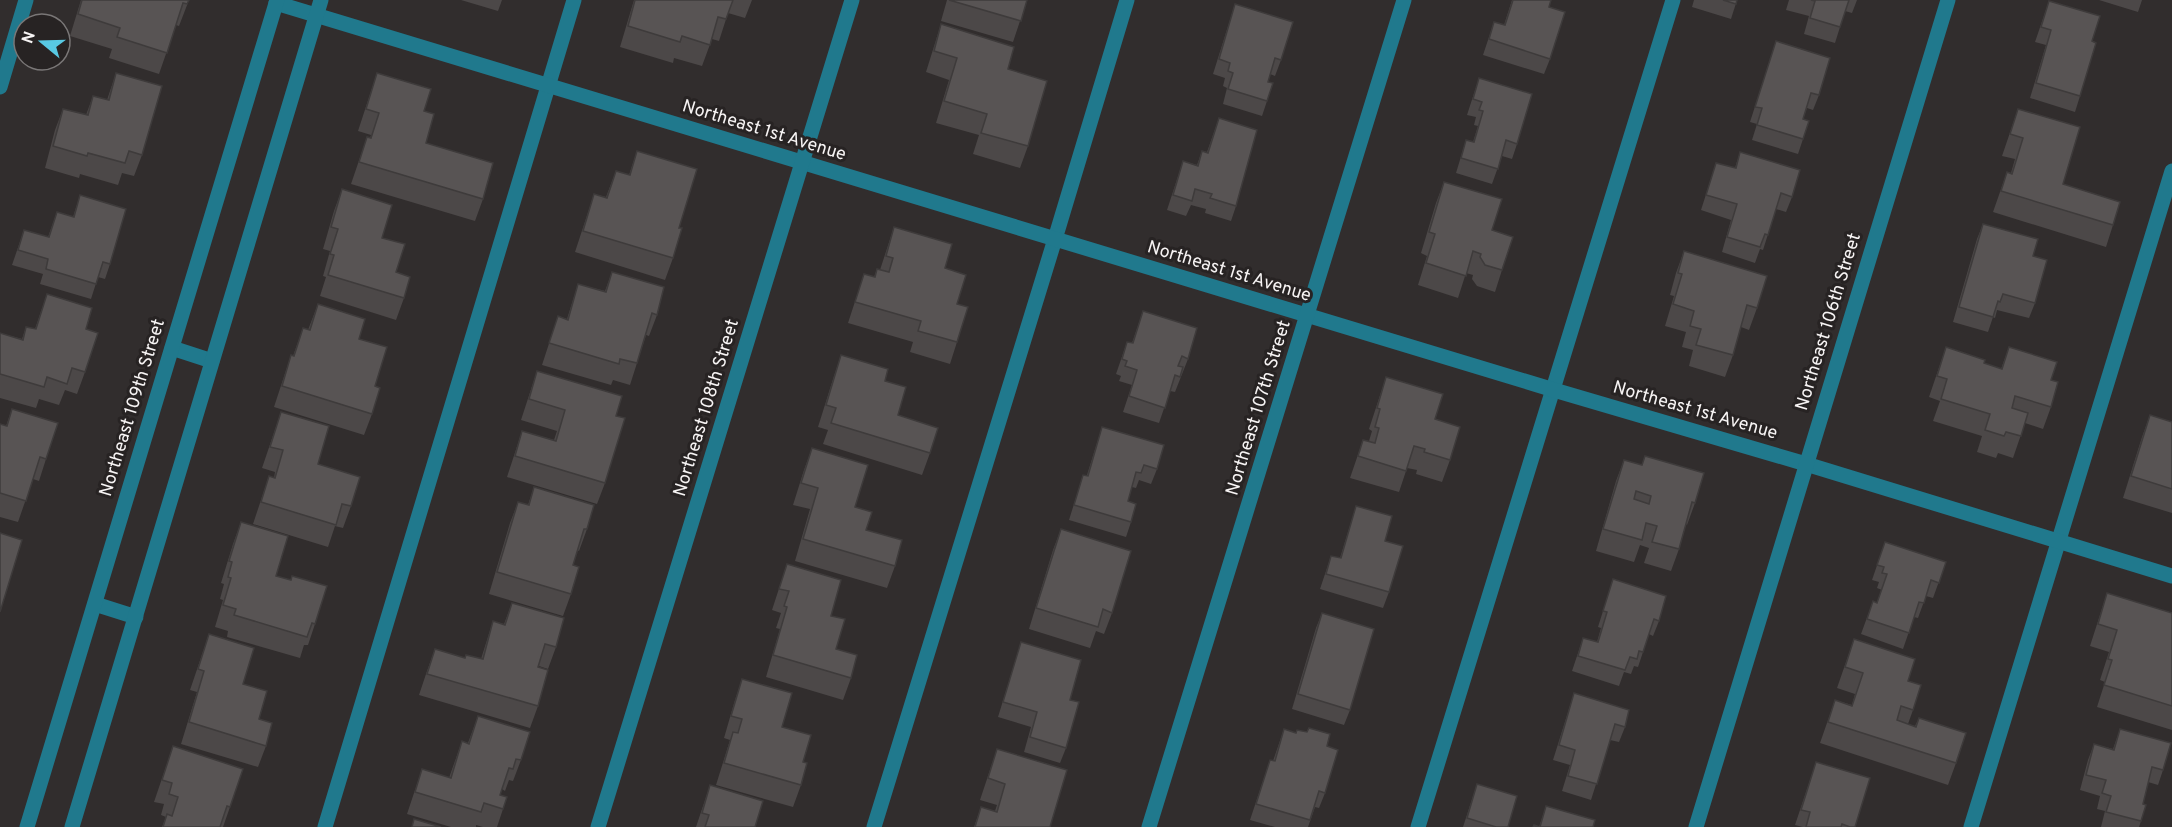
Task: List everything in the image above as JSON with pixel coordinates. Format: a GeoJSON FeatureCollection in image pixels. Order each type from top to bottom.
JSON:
{"type":"FeatureCollection","features":[{"type":"Feature","properties":{"kind":"street"},"geometry":{"type":"LineString","coordinates":[[0,87],[26,0]]}},
{"type":"Feature","properties":{"kind":"street"},"geometry":{"type":"LineString","coordinates":[[72,827],[321,0]]}},
{"type":"Feature","properties":{"kind":"street"},"geometry":{"type":"LineString","coordinates":[[325,827],[574,0]]}},
{"type":"Feature","properties":{"kind":"street","name":"Northeast 108th Street"},"geometry":{"type":"LineString","coordinates":[[598,827],[852,0]]}},
{"type":"Feature","properties":{"kind":"street"},"geometry":{"type":"LineString","coordinates":[[874,827],[1127,0]]}},
{"type":"Feature","properties":{"kind":"street","name":"Northeast 107th Street"},"geometry":{"type":"LineString","coordinates":[[1149,827],[1404,0]]}},
{"type":"Feature","properties":{"kind":"street"},"geometry":{"type":"LineString","coordinates":[[1418,827],[1673,0]]}},
{"type":"Feature","properties":{"kind":"street","name":"Northeast 106th Street"},"geometry":{"type":"LineString","coordinates":[[1696,827],[1948,0]]}},
{"type":"Feature","properties":{"kind":"street","name":"Northeast 1st Avenue"},"geometry":{"type":"LineString","coordinates":[[277,2],[548,87],[2172,576]]}},
{"type":"Feature","properties":{"kind":"street","name":"Northeast 109th Street"},"geometry":{"type":"LineString","coordinates":[[27,827],[277,2]]}},
{"type":"Feature","properties":{"kind":"street"},"geometry":{"type":"LineString","coordinates":[[1971,827],[2172,171]]}},
{"type":"Feature","properties":{"kind":"street"},"geometry":{"type":"LineString","coordinates":[[172,348],[212,361]]}},
{"type":"Feature","properties":{"kind":"street"},"geometry":{"type":"LineString","coordinates":[[94,604],[135,617]]}},
{"type":"Feature","properties":{"kind":"building"},"geometry":{"type":"Polygon","coordinates":[[[82,0],[189,0],[187,4],[183,3],[167,53],[117,37],[120,28],[78,14],[82,0]]]}},
{"type":"Feature","properties":{"kind":"building"},"geometry":{"type":"Polygon","coordinates":[[[635,0],[733,0],[726,19],[718,17],[710,45],[682,36],[680,42],[628,26],[635,0]]]}},
{"type":"Feature","properties":{"kind":"building"},"geometry":{"type":"Polygon","coordinates":[[[949,0],[1027,0],[1021,21],[949,0]]]}},
{"type":"Feature","properties":{"kind":"building"},"geometry":{"type":"Polygon","coordinates":[[[1513,0],[1551,0],[1549,7],[1565,12],[1550,59],[1489,39],[1494,22],[1505,25],[1513,0]]]}},
{"type":"Feature","properties":{"kind":"building"},"geometry":{"type":"Polygon","coordinates":[[[1723,0],[1737,0],[1736,4],[1723,0]]]}},
{"type":"Feature","properties":{"kind":"building"},"geometry":{"type":"Polygon","coordinates":[[[1811,0],[1849,0],[1840,27],[1810,18],[1815,1],[1811,0]]]}},
{"type":"Feature","properties":{"kind":"building"},"geometry":{"type":"Polygon","coordinates":[[[2049,1],[2100,16],[2092,41],[2096,43],[2080,96],[2036,83],[2051,30],[2041,27],[2049,1]]]}},
{"type":"Feature","properties":{"kind":"building"},"geometry":{"type":"Polygon","coordinates":[[[1235,4],[1293,22],[1281,60],[1275,58],[1268,82],[1273,83],[1267,101],[1228,89],[1233,73],[1228,71],[1230,63],[1219,59],[1235,4]]]}},
{"type":"Feature","properties":{"kind":"building"},"geometry":{"type":"Polygon","coordinates":[[[941,24],[1014,47],[1008,69],[1047,81],[1028,146],[981,133],[987,114],[944,101],[957,58],[934,51],[941,24]]]}},
{"type":"Feature","properties":{"kind":"building"},"geometry":{"type":"Polygon","coordinates":[[[1776,41],[1830,58],[1819,95],[1811,93],[1803,119],[1809,121],[1803,139],[1757,125],[1762,108],[1755,107],[1776,41]]]}},
{"type":"Feature","properties":{"kind":"building"},"geometry":{"type":"Polygon","coordinates":[[[116,73],[162,86],[142,155],[129,151],[125,163],[88,153],[87,156],[53,146],[63,109],[88,115],[93,96],[109,100],[116,73]]]}},
{"type":"Feature","properties":{"kind":"building"},"geometry":{"type":"Polygon","coordinates":[[[377,73],[431,89],[424,111],[434,114],[426,143],[493,163],[483,199],[359,162],[367,137],[371,138],[379,113],[366,109],[377,73]]]}},
{"type":"Feature","properties":{"kind":"building"},"geometry":{"type":"Polygon","coordinates":[[[1479,78],[1532,94],[1517,144],[1506,140],[1498,169],[1461,158],[1466,140],[1474,142],[1483,111],[1479,110],[1482,102],[1473,99],[1479,78]]]}},
{"type":"Feature","properties":{"kind":"building"},"geometry":{"type":"Polygon","coordinates":[[[2018,109],[2080,127],[2063,184],[2120,202],[2113,225],[2001,191],[2007,172],[2012,174],[2023,138],[2010,134],[2018,109]]]}},
{"type":"Feature","properties":{"kind":"building"},"geometry":{"type":"Polygon","coordinates":[[[1219,118],[1257,130],[1236,206],[1210,198],[1212,194],[1195,189],[1192,201],[1173,195],[1183,161],[1198,166],[1202,151],[1208,153],[1219,118]]]}},
{"type":"Feature","properties":{"kind":"building"},"geometry":{"type":"Polygon","coordinates":[[[637,151],[697,169],[679,228],[682,228],[673,258],[583,231],[594,194],[607,198],[616,171],[630,175],[637,151]]]}},
{"type":"Feature","properties":{"kind":"building"},"geometry":{"type":"Polygon","coordinates":[[[1740,152],[1800,170],[1792,197],[1781,193],[1768,235],[1765,234],[1760,247],[1727,237],[1737,204],[1706,195],[1716,163],[1736,168],[1740,152]]]}},
{"type":"Feature","properties":{"kind":"building"},"geometry":{"type":"Polygon","coordinates":[[[1444,182],[1502,199],[1492,230],[1513,237],[1502,270],[1485,265],[1480,257],[1481,254],[1473,251],[1466,276],[1426,263],[1435,234],[1429,232],[1444,182]]]}},
{"type":"Feature","properties":{"kind":"building"},"geometry":{"type":"Polygon","coordinates":[[[342,189],[392,205],[382,238],[405,244],[396,272],[410,277],[404,298],[328,275],[334,255],[330,254],[338,229],[331,227],[342,189]]]}},
{"type":"Feature","properties":{"kind":"building"},"geometry":{"type":"Polygon","coordinates":[[[80,195],[126,209],[110,264],[103,262],[96,284],[46,269],[48,259],[18,250],[24,230],[49,237],[57,212],[74,217],[80,195]]]}},
{"type":"Feature","properties":{"kind":"building"},"geometry":{"type":"Polygon","coordinates":[[[1983,224],[2038,239],[2033,256],[2047,260],[2035,303],[2003,294],[1993,317],[1959,307],[1983,224]]]}},
{"type":"Feature","properties":{"kind":"building"},"geometry":{"type":"Polygon","coordinates":[[[894,227],[952,244],[945,268],[966,275],[957,304],[968,307],[957,342],[918,331],[921,321],[855,302],[864,274],[875,277],[877,269],[889,272],[893,258],[886,256],[894,227]]]}},
{"type":"Feature","properties":{"kind":"building"},"geometry":{"type":"Polygon","coordinates":[[[1684,251],[1767,276],[1757,308],[1747,305],[1733,355],[1696,345],[1701,329],[1690,326],[1694,311],[1673,304],[1682,274],[1678,273],[1684,251]]]}},
{"type":"Feature","properties":{"kind":"building"},"geometry":{"type":"Polygon","coordinates":[[[612,272],[664,287],[657,315],[652,313],[637,363],[620,359],[619,364],[549,343],[558,316],[568,320],[578,284],[606,292],[612,272]]]}},
{"type":"Feature","properties":{"kind":"building"},"geometry":{"type":"Polygon","coordinates":[[[47,294],[92,308],[86,329],[98,333],[85,372],[72,368],[67,384],[47,377],[44,387],[0,374],[0,333],[23,340],[26,327],[36,329],[47,294]]]}},
{"type":"Feature","properties":{"kind":"building"},"geometry":{"type":"Polygon","coordinates":[[[318,304],[365,319],[359,339],[387,347],[375,386],[380,388],[372,414],[282,386],[291,355],[294,356],[303,328],[310,330],[318,304]]]}},
{"type":"Feature","properties":{"kind":"building"},"geometry":{"type":"Polygon","coordinates":[[[1143,311],[1197,328],[1188,359],[1182,356],[1178,366],[1183,367],[1180,377],[1175,375],[1165,408],[1129,396],[1137,370],[1125,366],[1127,361],[1122,359],[1127,342],[1133,343],[1143,311]]]}},
{"type":"Feature","properties":{"kind":"building"},"geometry":{"type":"Polygon","coordinates":[[[1946,347],[1985,360],[1984,363],[2002,369],[2009,347],[2057,362],[2051,380],[2058,382],[2051,407],[2015,396],[2012,408],[2028,413],[2021,436],[2006,432],[2004,436],[1985,430],[1990,414],[1941,399],[1947,379],[1937,376],[1946,347]]]}},
{"type":"Feature","properties":{"kind":"building"},"geometry":{"type":"Polygon","coordinates":[[[841,355],[888,369],[885,381],[906,387],[898,415],[938,428],[930,453],[831,423],[836,408],[826,405],[841,355]]]}},
{"type":"Feature","properties":{"kind":"building"},"geometry":{"type":"Polygon","coordinates":[[[537,371],[622,396],[616,416],[625,418],[605,483],[515,456],[522,431],[556,441],[565,410],[529,399],[537,371]]]}},
{"type":"Feature","properties":{"kind":"building"},"geometry":{"type":"Polygon","coordinates":[[[1386,377],[1443,394],[1435,419],[1460,427],[1450,460],[1424,452],[1425,449],[1414,446],[1406,471],[1358,456],[1363,440],[1375,443],[1379,428],[1375,427],[1380,409],[1377,408],[1386,377]]]}},
{"type":"Feature","properties":{"kind":"building"},"geometry":{"type":"Polygon","coordinates":[[[12,409],[58,423],[46,459],[40,457],[26,501],[0,493],[0,424],[7,426],[12,409]]]}},
{"type":"Feature","properties":{"kind":"building"},"geometry":{"type":"Polygon","coordinates":[[[281,412],[329,426],[318,464],[360,477],[351,506],[342,504],[336,525],[261,502],[269,476],[275,478],[283,450],[270,447],[281,412]]]}},
{"type":"Feature","properties":{"kind":"building"},"geometry":{"type":"Polygon","coordinates":[[[2150,415],[2172,422],[2172,489],[2131,476],[2150,415]]]}},
{"type":"Feature","properties":{"kind":"building"},"geometry":{"type":"Polygon","coordinates":[[[1102,427],[1164,445],[1157,469],[1144,465],[1141,473],[1136,472],[1128,501],[1136,504],[1131,522],[1074,505],[1083,475],[1088,476],[1102,427]]]}},
{"type":"Feature","properties":{"kind":"building"},"geometry":{"type":"Polygon","coordinates":[[[812,448],[868,465],[855,507],[872,512],[866,530],[902,540],[895,566],[803,539],[818,488],[801,483],[812,448]]]}},
{"type":"Feature","properties":{"kind":"building"},"geometry":{"type":"Polygon","coordinates":[[[1645,456],[1704,473],[1695,503],[1692,502],[1679,549],[1652,542],[1657,526],[1646,523],[1642,540],[1603,529],[1624,460],[1642,465],[1645,456]],[[1636,491],[1634,499],[1649,504],[1651,496],[1636,491]]]}},
{"type":"Feature","properties":{"kind":"building"},"geometry":{"type":"Polygon","coordinates":[[[534,487],[594,505],[573,565],[579,567],[571,594],[497,572],[518,502],[529,505],[534,487]]]}},
{"type":"Feature","properties":{"kind":"building"},"geometry":{"type":"Polygon","coordinates":[[[1356,506],[1392,516],[1385,541],[1403,546],[1389,592],[1326,574],[1331,556],[1341,558],[1356,506]]]}},
{"type":"Feature","properties":{"kind":"building"},"geometry":{"type":"Polygon","coordinates":[[[241,522],[288,536],[276,576],[291,580],[292,576],[327,586],[315,624],[312,623],[307,637],[234,615],[236,609],[223,605],[231,578],[228,577],[232,562],[229,561],[241,522]]]}},
{"type":"Feature","properties":{"kind":"building"},"geometry":{"type":"Polygon","coordinates":[[[1061,529],[1131,551],[1112,613],[1103,609],[1098,627],[1036,608],[1061,529]]]}},
{"type":"Feature","properties":{"kind":"building"},"geometry":{"type":"Polygon","coordinates":[[[0,533],[22,540],[0,612],[0,533]]]}},
{"type":"Feature","properties":{"kind":"building"},"geometry":{"type":"Polygon","coordinates":[[[1885,542],[1946,562],[1939,583],[1931,580],[1924,603],[1919,602],[1909,633],[1867,619],[1873,601],[1877,603],[1887,574],[1882,573],[1884,567],[1877,565],[1885,542]]]}},
{"type":"Feature","properties":{"kind":"building"},"geometry":{"type":"Polygon","coordinates":[[[787,564],[841,580],[831,616],[845,619],[836,649],[857,655],[851,678],[773,655],[787,607],[784,606],[789,591],[779,589],[787,564]]]}},
{"type":"Feature","properties":{"kind":"building"},"geometry":{"type":"Polygon","coordinates":[[[1613,579],[1666,596],[1659,621],[1654,619],[1643,652],[1639,651],[1637,659],[1630,657],[1625,670],[1578,656],[1583,638],[1598,642],[1607,612],[1603,611],[1613,579]]]}},
{"type":"Feature","properties":{"kind":"building"},"geometry":{"type":"Polygon","coordinates":[[[2107,593],[2172,613],[2172,706],[2104,685],[2112,660],[2108,659],[2117,630],[2098,624],[2107,593]]]}},
{"type":"Feature","properties":{"kind":"building"},"geometry":{"type":"Polygon","coordinates":[[[512,603],[564,618],[556,647],[545,644],[538,667],[548,670],[538,706],[427,674],[435,649],[465,658],[466,655],[483,659],[493,621],[505,625],[512,603]]]}},
{"type":"Feature","properties":{"kind":"building"},"geometry":{"type":"Polygon","coordinates":[[[1322,613],[1374,629],[1350,710],[1298,694],[1322,613]]]}},
{"type":"Feature","properties":{"kind":"building"},"geometry":{"type":"Polygon","coordinates":[[[209,634],[254,648],[243,684],[267,691],[259,719],[272,723],[266,746],[189,722],[204,671],[198,669],[209,634]]]}},
{"type":"Feature","properties":{"kind":"building"},"geometry":{"type":"Polygon","coordinates":[[[1854,639],[1915,659],[1908,681],[1921,685],[1913,710],[1901,706],[1897,720],[1916,727],[1919,718],[1966,733],[1956,763],[1828,722],[1835,700],[1852,706],[1863,673],[1845,667],[1854,639]]]}},
{"type":"Feature","properties":{"kind":"building"},"geometry":{"type":"Polygon","coordinates":[[[1021,642],[1081,660],[1070,700],[1079,702],[1066,748],[1030,737],[1037,712],[1003,702],[1021,642]]]}},
{"type":"Feature","properties":{"kind":"building"},"geometry":{"type":"Polygon","coordinates":[[[742,679],[792,693],[782,727],[811,735],[803,762],[807,763],[801,785],[724,763],[733,732],[738,733],[742,719],[731,716],[742,679]]]}},
{"type":"Feature","properties":{"kind":"building"},"geometry":{"type":"Polygon","coordinates":[[[1574,693],[1629,710],[1625,727],[1615,724],[1597,784],[1568,776],[1575,750],[1559,745],[1574,693]]]}},
{"type":"Feature","properties":{"kind":"building"},"geometry":{"type":"Polygon","coordinates":[[[478,716],[530,732],[521,760],[516,759],[513,769],[509,768],[500,795],[507,797],[503,809],[484,803],[481,812],[415,792],[422,769],[451,778],[462,741],[469,744],[478,716]]]}},
{"type":"Feature","properties":{"kind":"building"},"geometry":{"type":"Polygon","coordinates":[[[1309,728],[1330,734],[1327,746],[1338,750],[1325,793],[1319,791],[1310,820],[1256,804],[1270,760],[1275,761],[1284,729],[1296,733],[1297,730],[1307,732],[1309,728]]]}},
{"type":"Feature","properties":{"kind":"building"},"geometry":{"type":"Polygon","coordinates":[[[2120,729],[2171,743],[2163,770],[2152,767],[2141,821],[2106,812],[2111,796],[2102,793],[2106,780],[2086,775],[2094,744],[2114,750],[2120,729]]]}},
{"type":"Feature","properties":{"kind":"building"},"geometry":{"type":"Polygon","coordinates":[[[173,746],[243,769],[230,807],[227,806],[220,827],[163,827],[167,814],[172,816],[178,797],[169,794],[172,783],[162,780],[173,746]]]}},
{"type":"Feature","properties":{"kind":"building"},"geometry":{"type":"Polygon","coordinates":[[[997,749],[1067,770],[1050,827],[975,827],[981,807],[997,812],[1005,784],[988,778],[997,749]]]}},
{"type":"Feature","properties":{"kind":"building"},"geometry":{"type":"Polygon","coordinates":[[[1816,762],[1870,778],[1855,827],[1842,824],[1841,827],[1806,827],[1810,812],[1801,810],[1816,762]]]}},
{"type":"Feature","properties":{"kind":"building"},"geometry":{"type":"Polygon","coordinates":[[[1477,784],[1517,796],[1508,827],[1496,827],[1467,818],[1477,784]]]}},
{"type":"Feature","properties":{"kind":"building"},"geometry":{"type":"Polygon","coordinates":[[[710,785],[763,801],[755,827],[705,827],[709,815],[702,813],[710,785]]]}},
{"type":"Feature","properties":{"kind":"building"},"geometry":{"type":"Polygon","coordinates":[[[1546,806],[1595,820],[1593,827],[1540,827],[1546,806]]]}},
{"type":"Feature","properties":{"kind":"building"},"geometry":{"type":"Polygon","coordinates":[[[414,819],[441,827],[412,827],[414,819]]]}}]}
